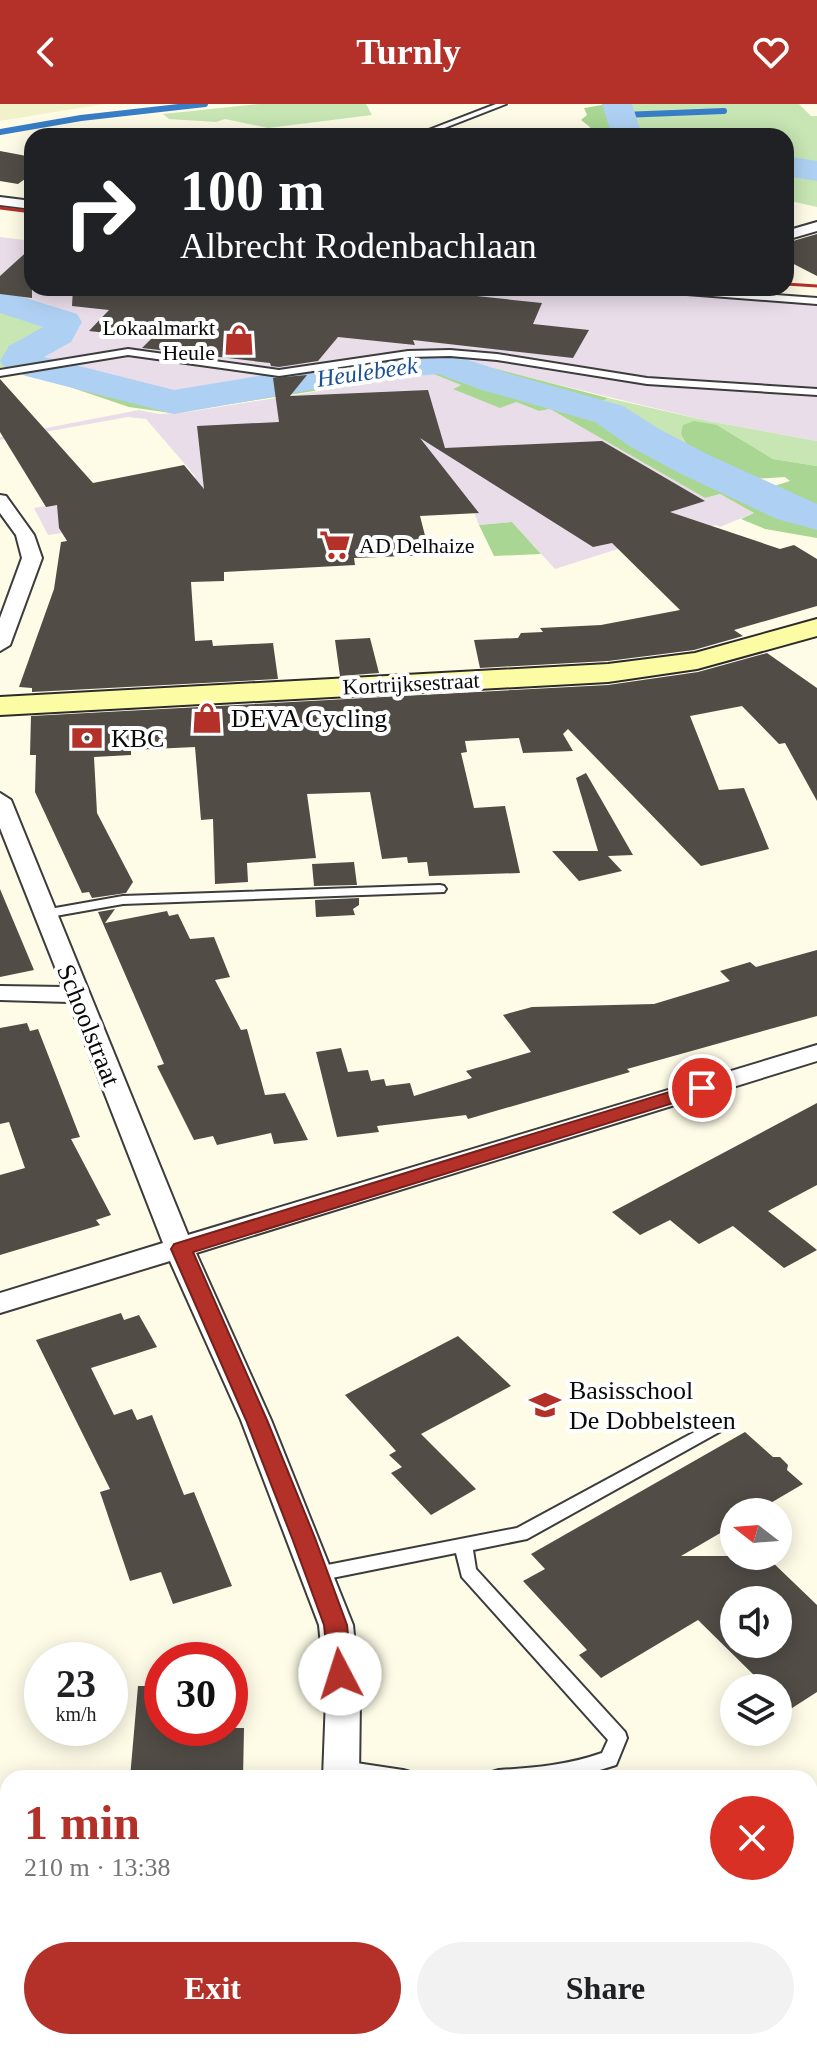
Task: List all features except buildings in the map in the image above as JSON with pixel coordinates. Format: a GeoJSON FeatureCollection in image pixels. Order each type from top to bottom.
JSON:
{"type":"FeatureCollection","features":[{"type":"Feature","properties":{"kind":"street"},"geometry":{"type":"LineString","coordinates":[[0,201],[24,204]]}},
{"type":"Feature","properties":{"kind":"street"},"geometry":{"type":"LineString","coordinates":[[794,233],[817,226]]}},
{"type":"Feature","properties":{"kind":"street"},"geometry":{"type":"LineString","coordinates":[[0,500],[25,535],[32,558],[0,645]]}},
{"type":"Feature","properties":{"kind":"street","name":"Kortrijksestraat"},"geometry":{"type":"LineString","coordinates":[[0,706],[608,673],[697,661],[812,632]]}},
{"type":"Feature","properties":{"kind":"street","name":"Schoolstraat"},"geometry":{"type":"LineString","coordinates":[[0,800],[76,995],[256,1420],[336,1625],[343,1698],[342,1770]]}},
{"type":"Feature","properties":{"kind":"street"},"geometry":{"type":"LineString","coordinates":[[0,993],[76,995]]}},
{"type":"Feature","properties":{"kind":"street"},"geometry":{"type":"LineString","coordinates":[[0,1303],[817,1053]]}},
{"type":"Feature","properties":{"kind":"lane"},"geometry":{"type":"LineString","coordinates":[[438,128],[502,104]]}},
{"type":"Feature","properties":{"kind":"lane"},"geometry":{"type":"LineString","coordinates":[[752,296],[817,301]]}},
{"type":"Feature","properties":{"kind":"lane"},"geometry":{"type":"LineString","coordinates":[[0,373],[128,352],[279,373],[408,354],[450,353],[497,357],[647,381],[817,392]]}},
{"type":"Feature","properties":{"kind":"lane"},"geometry":{"type":"LineString","coordinates":[[44,914],[123,900],[440,889]]}},
{"type":"Feature","properties":{"kind":"lane"},"geometry":{"type":"LineString","coordinates":[[317,1574],[521,1534],[724,1422]]}},
{"type":"Feature","properties":{"kind":"lane"},"geometry":{"type":"LineString","coordinates":[[464,1547],[468,1572],[618,1738],[609,1759],[578,1770]]}},
{"type":"Feature","properties":{"kind":"shaded area"},"geometry":{"type":"Polygon","coordinates":[[[0,237],[24,240],[24,296],[817,297],[817,441],[708,421],[440,356],[407,358],[284,380],[159,395],[117,377],[53,368],[35,360],[80,321],[56,309],[0,296],[0,237]]]}},
{"type":"Feature","properties":{"kind":"shaded area"},"geometry":{"type":"Polygon","coordinates":[[[431,373],[462,385],[454,388],[516,402],[539,411],[550,409],[705,498],[720,494],[754,513],[720,527],[716,525],[627,546],[555,569],[512,522],[479,525],[469,499],[239,511],[48,535],[34,508],[196,477],[146,419],[128,417],[0,440],[0,437],[139,410],[159,414],[188,412],[431,373]]]}},
{"type":"Feature","properties":{"kind":"green space"},"geometry":{"type":"Polygon","coordinates":[[[0,104],[104,104],[0,121],[0,104]]]}},
{"type":"Feature","properties":{"kind":"green space"},"geometry":{"type":"Polygon","coordinates":[[[259,104],[366,104],[372,115],[268,128],[225,119],[216,122],[169,119],[163,114],[259,104]]]}},
{"type":"Feature","properties":{"kind":"green space"},"geometry":{"type":"Polygon","coordinates":[[[608,104],[621,128],[590,128],[581,120],[587,115],[584,108],[608,104]]]}},
{"type":"Feature","properties":{"kind":"green space"},"geometry":{"type":"Polygon","coordinates":[[[628,104],[799,104],[811,116],[817,116],[817,170],[794,166],[794,128],[632,128],[630,118],[633,110],[628,104]]]}},
{"type":"Feature","properties":{"kind":"green space"},"geometry":{"type":"Polygon","coordinates":[[[794,174],[817,178],[817,207],[794,202],[794,174]]]}},
{"type":"Feature","properties":{"kind":"green space"},"geometry":{"type":"Polygon","coordinates":[[[0,304],[55,324],[54,329],[7,357],[16,365],[0,368],[0,304]]]}},
{"type":"Feature","properties":{"kind":"green space"},"geometry":{"type":"Polygon","coordinates":[[[407,357],[417,368],[450,367],[576,407],[706,475],[762,501],[817,520],[817,538],[765,529],[741,519],[754,513],[720,494],[705,498],[550,409],[539,411],[516,402],[500,408],[453,389],[461,385],[431,373],[171,413],[129,407],[43,378],[43,374],[58,369],[74,368],[173,395],[407,357]]]}},
{"type":"Feature","properties":{"kind":"green space"},"geometry":{"type":"Polygon","coordinates":[[[469,362],[608,398],[598,404],[509,382],[460,365],[469,362]]]}},
{"type":"Feature","properties":{"kind":"green space"},"geometry":{"type":"Polygon","coordinates":[[[608,398],[817,441],[817,466],[773,459],[717,425],[681,434],[694,459],[598,404],[608,398]]]}},
{"type":"Feature","properties":{"kind":"green space"},"geometry":{"type":"Polygon","coordinates":[[[694,421],[717,425],[773,459],[817,466],[817,515],[759,491],[790,481],[785,477],[738,480],[694,459],[681,434],[683,425],[694,421]]]}},
{"type":"Feature","properties":{"kind":"green space"},"geometry":{"type":"Polygon","coordinates":[[[512,522],[541,554],[494,556],[479,525],[512,522]]]}},
{"type":"Feature","properties":{"kind":"waterway"},"geometry":{"type":"LineString","coordinates":[[0,132],[81,118],[205,104]]}},
{"type":"Feature","properties":{"kind":"waterway","name":"Heulebeek"},"geometry":{"type":"LineString","coordinates":[[617,104],[624,128]]}},
{"type":"Feature","properties":{"kind":"waterway"},"geometry":{"type":"LineString","coordinates":[[622,115],[724,111]]}},
{"type":"Feature","properties":{"kind":"waterway","name":"Heulebeek"},"geometry":{"type":"LineString","coordinates":[[794,167],[817,171]]}},
{"type":"Feature","properties":{"kind":"waterway","name":"Heulebeek"},"geometry":{"type":"LineString","coordinates":[[0,301],[64,322],[58,334],[22,354],[19,361],[49,371],[174,402],[369,369],[442,362],[496,382],[609,414],[645,438],[696,465],[792,510],[817,517]]}},
{"type":"Feature","properties":{"kind":"railway"},"geometry":{"type":"LineString","coordinates":[[0,208],[24,211]]}},
{"type":"Feature","properties":{"kind":"railway"},"geometry":{"type":"LineString","coordinates":[[794,285],[817,286]]}},
{"type":"Feature","properties":{"kind":"place","name":"Lokaalmarkt Heule"},"geometry":{"type":"Point","coordinates":[239,340]}},
{"type":"Feature","properties":{"kind":"place","name":"AD Delhaize"},"geometry":{"type":"Point","coordinates":[335,545]}},
{"type":"Feature","properties":{"kind":"place","name":"DEVA Cycling"},"geometry":{"type":"Point","coordinates":[207,718]}},
{"type":"Feature","properties":{"kind":"place","name":"KBC"},"geometry":{"type":"Point","coordinates":[87,738]}},
{"type":"Feature","properties":{"kind":"place","name":"Basisschool De Dobbelsteen"},"geometry":{"type":"Point","coordinates":[545,1405]}},
{"type":"Feature","properties":{"kind":"route"},"geometry":{"type":"LineString","coordinates":[[340,1674],[336,1625],[256,1420],[181,1249],[702,1088]]}}]}
